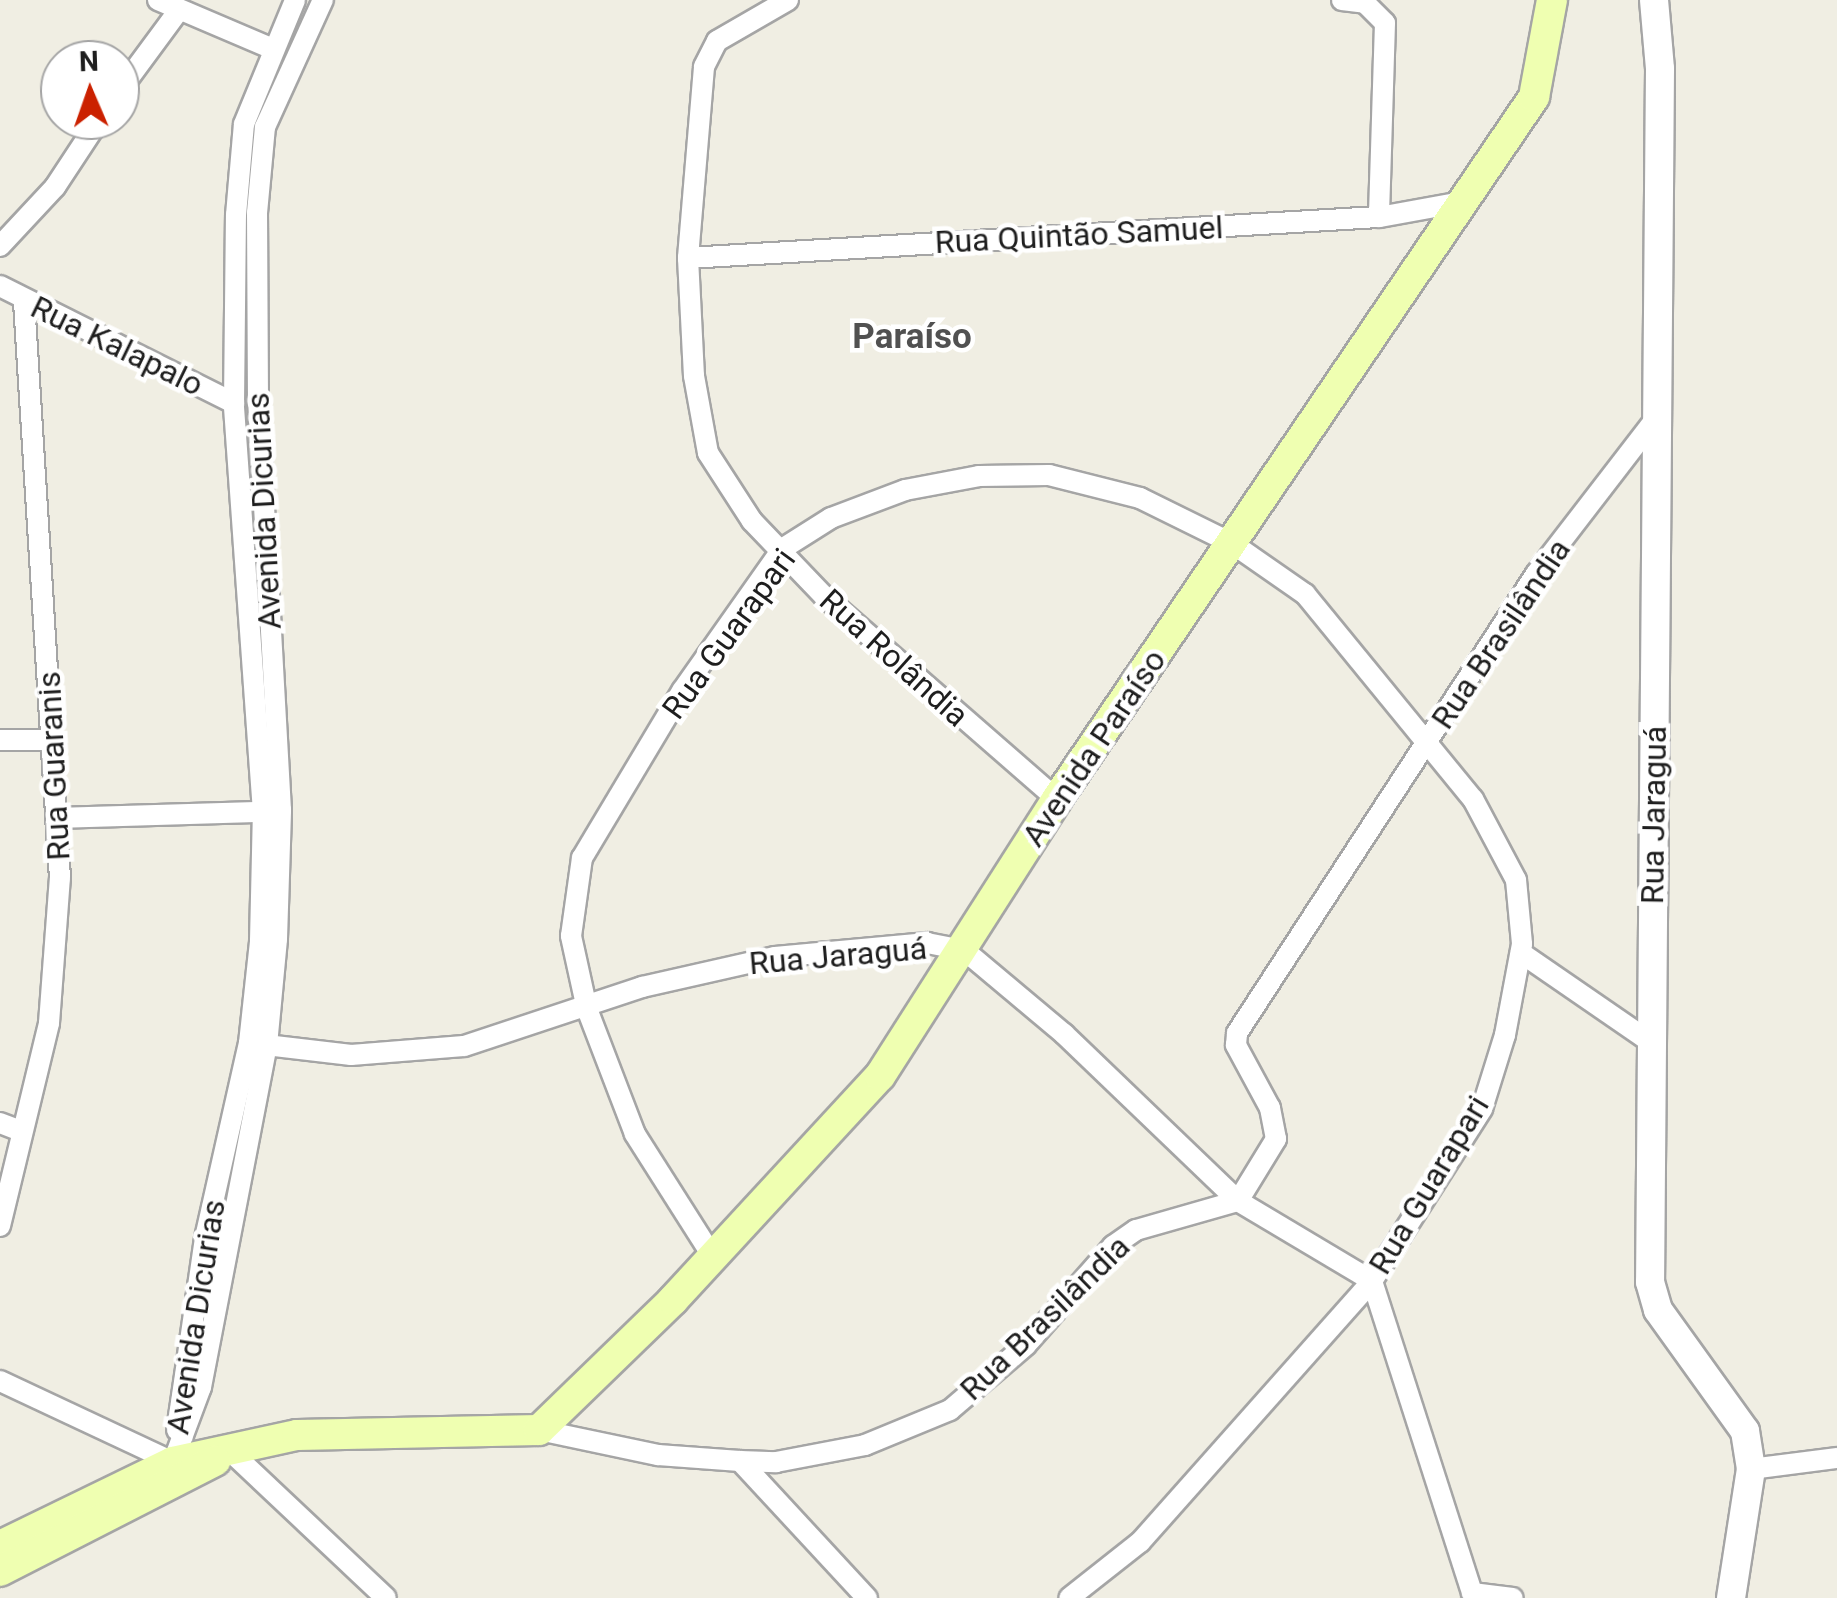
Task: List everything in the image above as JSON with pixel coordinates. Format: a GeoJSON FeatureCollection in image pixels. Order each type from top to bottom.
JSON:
{"type":"FeatureCollection","features":[{"type":"Feature","properties":{"kind":"main road","name":"Avenida Paraíso"},"geometry":{"type":"LineString","coordinates":[[538,1430],[713,1257],[880,1076],[1057,799],[1469,200],[1534,96],[1552,0]]}},
{"type":"Feature","properties":{"kind":"main road","name":"Rua Brasilândia"},"geometry":{"type":"LineString","coordinates":[[230,1452],[298,1436],[538,1430]]}},
{"type":"Feature","properties":{"kind":"main road"},"geometry":{"type":"LineString","coordinates":[[0,1546],[173,1462],[230,1452]]}},
{"type":"Feature","properties":{"kind":"main road"},"geometry":{"type":"LineString","coordinates":[[0,1571],[230,1452]]}},
{"type":"Feature","properties":{"kind":"street"},"geometry":{"type":"LineString","coordinates":[[158,0],[273,49]]}},
{"type":"Feature","properties":{"kind":"street","name":"Avenida Dicurias"},"geometry":{"type":"LineString","coordinates":[[258,1044],[263,812],[234,403],[244,124],[295,0]]}},
{"type":"Feature","properties":{"kind":"street","name":"Avenida Dicurias"},"geometry":{"type":"LineString","coordinates":[[173,1462],[205,1238],[258,1044],[281,810],[258,402],[257,213],[265,127],[323,0]]}},
{"type":"Feature","properties":{"kind":"street","name":"Rua Rolândia"},"geometry":{"type":"LineString","coordinates":[[788,0],[717,41],[704,67],[688,258],[694,376],[708,453],[752,521],[936,700],[1057,799]]}},
{"type":"Feature","properties":{"kind":"street"},"geometry":{"type":"LineString","coordinates":[[1342,0],[1365,3],[1385,22],[1379,217]]}},
{"type":"Feature","properties":{"kind":"street","name":"Rua Jaraguá"},"geometry":{"type":"LineString","coordinates":[[1654,0],[1660,68],[1650,1282],[1658,1310],[1745,1431],[1751,1470],[1731,1598]]}},
{"type":"Feature","properties":{"kind":"street"},"geometry":{"type":"LineString","coordinates":[[140,63],[179,10]]}},
{"type":"Feature","properties":{"kind":"street"},"geometry":{"type":"LineString","coordinates":[[0,246],[55,187],[86,140]]}},
{"type":"Feature","properties":{"kind":"street","name":"Rua Quintão Samuel"},"geometry":{"type":"LineString","coordinates":[[688,258],[1379,217],[1469,200]]}},
{"type":"Feature","properties":{"kind":"street","name":"Rua Kalapalo"},"geometry":{"type":"LineString","coordinates":[[0,286],[234,403]]}},
{"type":"Feature","properties":{"kind":"street","name":"Rua Guaranis"},"geometry":{"type":"LineString","coordinates":[[0,1226],[49,1024],[60,878],[24,300]]}},
{"type":"Feature","properties":{"kind":"street","name":"Rua Brasilândia"},"geometry":{"type":"LineString","coordinates":[[538,1430],[658,1455],[740,1461],[776,1462],[865,1445],[950,1410],[1026,1345],[1112,1246],[1136,1230],[1238,1201],[1276,1139],[1270,1108],[1236,1045],[1237,1033],[1536,574],[1656,418]]}},
{"type":"Feature","properties":{"kind":"street","name":"Rua Guarapari"},"geometry":{"type":"LineString","coordinates":[[713,1257],[635,1134],[588,1009],[570,936],[582,858],[682,692],[782,549],[831,518],[904,490],[980,476],[1049,475],[1140,498],[1232,544],[1304,594],[1474,799],[1516,880],[1521,952],[1482,1109],[1372,1281],[1140,1542],[1069,1598]]}},
{"type":"Feature","properties":{"kind":"street"},"geometry":{"type":"LineString","coordinates":[[0,740],[53,740]]}},
{"type":"Feature","properties":{"kind":"street"},"geometry":{"type":"LineString","coordinates":[[57,818],[263,812]]}},
{"type":"Feature","properties":{"kind":"street","name":"Rua Jaraguá"},"geometry":{"type":"LineString","coordinates":[[258,1044],[352,1055],[464,1046],[588,1009],[642,987],[775,957],[927,943],[964,950],[1064,1034],[1238,1201],[1372,1281]]}},
{"type":"Feature","properties":{"kind":"street"},"geometry":{"type":"LineString","coordinates":[[1521,952],[1649,1041]]}},
{"type":"Feature","properties":{"kind":"street"},"geometry":{"type":"LineString","coordinates":[[0,1122],[21,1131]]}},
{"type":"Feature","properties":{"kind":"street"},"geometry":{"type":"LineString","coordinates":[[1372,1281],[1470,1595],[1513,1598]]}},
{"type":"Feature","properties":{"kind":"street"},"geometry":{"type":"LineString","coordinates":[[0,1381],[173,1462]]}},
{"type":"Feature","properties":{"kind":"street"},"geometry":{"type":"LineString","coordinates":[[230,1452],[386,1598]]}},
{"type":"Feature","properties":{"kind":"street"},"geometry":{"type":"LineString","coordinates":[[1751,1470],[1837,1458]]}},
{"type":"Feature","properties":{"kind":"street"},"geometry":{"type":"LineString","coordinates":[[740,1461],[867,1598]]}},
{"type":"Feature","properties":{"kind":"district","name":"Paraíso"},"geometry":{"type":"Point","coordinates":[912,337]}}]}
